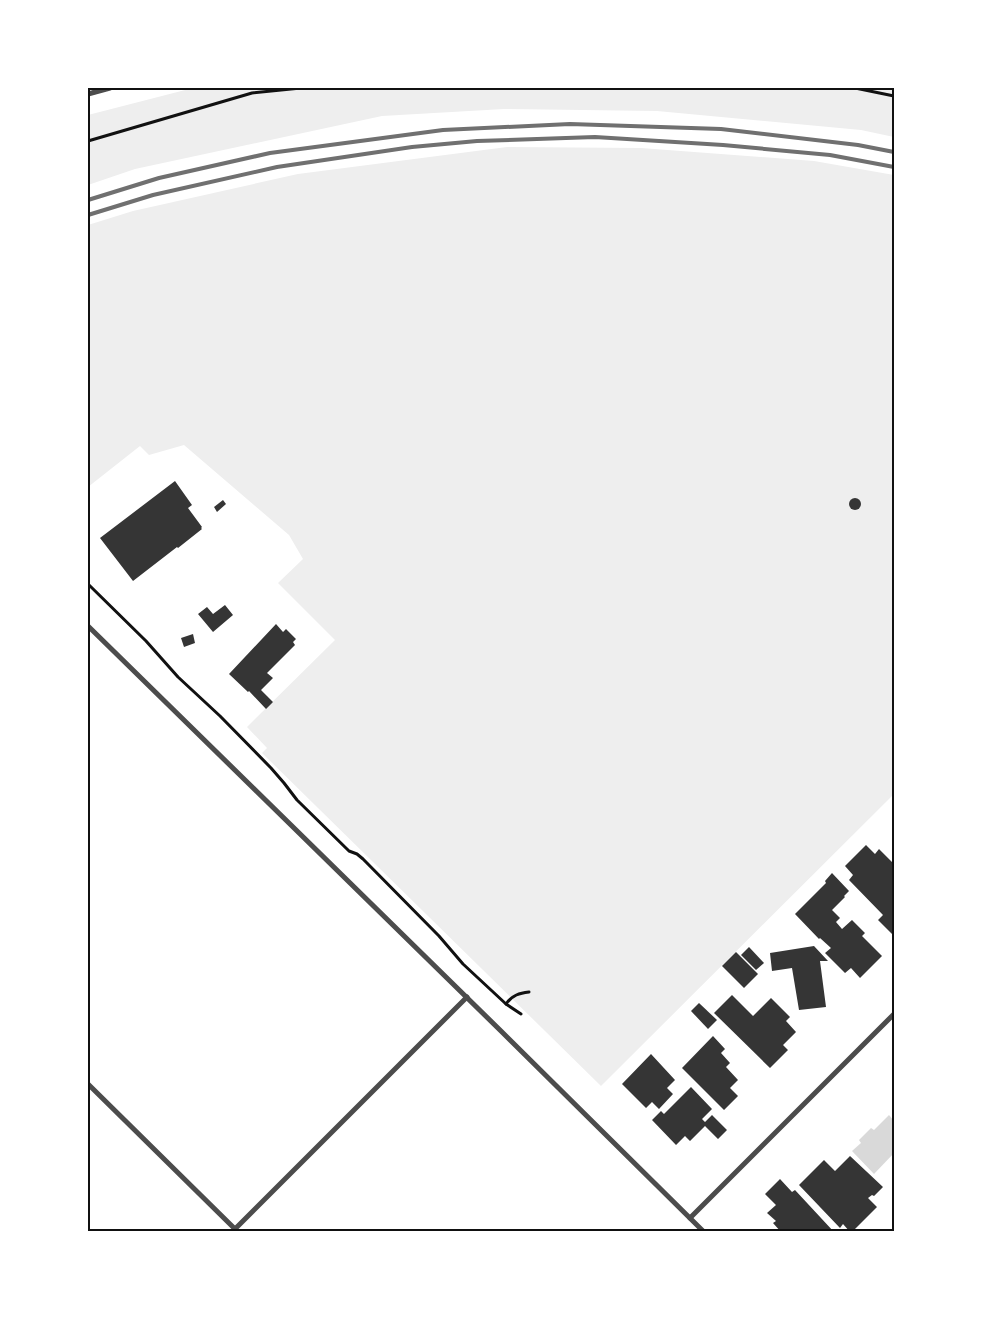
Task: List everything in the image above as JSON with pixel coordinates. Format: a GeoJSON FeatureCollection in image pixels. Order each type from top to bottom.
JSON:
{"type":"FeatureCollection","features":[{"type":"Feature","properties":{"kind":"street"},"geometry":{"type":"LineString","coordinates":[[88,94],[110,88]]}},
{"type":"Feature","properties":{"kind":"street"},"geometry":{"type":"LineString","coordinates":[[88,626],[704,1232]]}},
{"type":"Feature","properties":{"kind":"street"},"geometry":{"type":"LineString","coordinates":[[88,1084],[234,1230],[467,998]]}},
{"type":"Feature","properties":{"kind":"street"},"geometry":{"type":"LineString","coordinates":[[690,1218],[894,1014]]}},
{"type":"Feature","properties":{"kind":"path"},"geometry":{"type":"LineString","coordinates":[[88,141],[252,93],[301,88]]}},
{"type":"Feature","properties":{"kind":"path"},"geometry":{"type":"LineString","coordinates":[[856,88],[894,96]]}},
{"type":"Feature","properties":{"kind":"path"},"geometry":{"type":"LineString","coordinates":[[88,584],[146,641],[178,677],[200,696],[271,768],[297,800],[349,851],[357,854],[391,886],[463,964],[506,1004],[520,1014]]}},
{"type":"Feature","properties":{"kind":"path"},"geometry":{"type":"LineString","coordinates":[[506,1004],[513,996],[529,992]]}},
{"type":"Feature","properties":{"kind":"shaded area"},"geometry":{"type":"Polygon","coordinates":[[[193,88],[894,88],[894,137],[861,130],[657,111],[504,109],[382,116],[135,169],[88,185],[88,115],[193,88]]]}},
{"type":"Feature","properties":{"kind":"shaded area"},"geometry":{"type":"Polygon","coordinates":[[[507,147],[641,148],[814,161],[894,175],[894,794],[601,1086],[262,753],[267,748],[247,727],[335,640],[278,583],[303,559],[289,535],[184,445],[149,455],[140,446],[88,487],[88,225],[133,211],[298,174],[507,147]]]}},
{"type":"Feature","properties":{"kind":"shaded area"},"geometry":{"type":"Polygon","coordinates":[[[889,1115],[894,1121],[894,1153],[874,1174],[852,1151],[861,1143],[859,1140],[871,1128],[874,1130],[889,1115]]]}},
{"type":"Feature","properties":{"kind":"building"},"geometry":{"type":"Polygon","coordinates":[[[175,481],[192,505],[188,508],[202,529],[133,581],[100,538],[175,481]]]}},
{"type":"Feature","properties":{"kind":"building"},"geometry":{"type":"Polygon","coordinates":[[[853,498],[857,498],[861,504],[857,510],[853,510],[849,506],[849,502],[853,498]]]}},
{"type":"Feature","properties":{"kind":"building"},"geometry":{"type":"Polygon","coordinates":[[[223,500],[226,504],[217,512],[214,507],[223,500]]]}},
{"type":"Feature","properties":{"kind":"building"},"geometry":{"type":"Polygon","coordinates":[[[225,605],[233,615],[213,632],[198,614],[207,607],[213,614],[225,605]]]}},
{"type":"Feature","properties":{"kind":"building"},"geometry":{"type":"Polygon","coordinates":[[[276,624],[283,632],[286,629],[296,639],[293,642],[295,645],[267,673],[273,678],[261,690],[273,702],[266,709],[229,674],[276,624]]]}},
{"type":"Feature","properties":{"kind":"building"},"geometry":{"type":"Polygon","coordinates":[[[193,634],[195,643],[184,647],[181,638],[193,634]]]}},
{"type":"Feature","properties":{"kind":"building"},"geometry":{"type":"Polygon","coordinates":[[[866,845],[875,854],[879,849],[894,864],[894,936],[878,920],[883,915],[849,880],[853,875],[845,866],[866,845]]]}},
{"type":"Feature","properties":{"kind":"building"},"geometry":{"type":"Polygon","coordinates":[[[832,873],[849,891],[832,910],[840,918],[836,922],[842,929],[852,920],[865,933],[862,936],[882,956],[860,978],[851,968],[845,973],[825,953],[831,948],[819,939],[795,914],[826,883],[825,881],[832,873]]]}},
{"type":"Feature","properties":{"kind":"building"},"geometry":{"type":"Polygon","coordinates":[[[814,946],[828,961],[820,961],[826,1007],[799,1010],[792,968],[772,971],[770,953],[814,946]]]}},
{"type":"Feature","properties":{"kind":"building"},"geometry":{"type":"Polygon","coordinates":[[[749,947],[764,963],[756,970],[741,955],[749,947]]]}},
{"type":"Feature","properties":{"kind":"building"},"geometry":{"type":"Polygon","coordinates":[[[736,952],[758,974],[744,988],[722,966],[736,952]]]}},
{"type":"Feature","properties":{"kind":"building"},"geometry":{"type":"Polygon","coordinates":[[[732,995],[753,1016],[771,998],[790,1017],[786,1021],[796,1032],[783,1045],[788,1050],[770,1068],[714,1013],[732,995]]]}},
{"type":"Feature","properties":{"kind":"building"},"geometry":{"type":"Polygon","coordinates":[[[699,1003],[717,1020],[708,1029],[691,1011],[699,1003]]]}},
{"type":"Feature","properties":{"kind":"building"},"geometry":{"type":"Polygon","coordinates":[[[713,1036],[725,1049],[721,1053],[730,1063],[726,1067],[738,1080],[730,1088],[738,1096],[724,1110],[682,1068],[713,1036]]]}},
{"type":"Feature","properties":{"kind":"building"},"geometry":{"type":"Polygon","coordinates":[[[651,1054],[675,1080],[667,1088],[673,1094],[659,1109],[652,1102],[646,1108],[622,1084],[651,1054]]]}},
{"type":"Feature","properties":{"kind":"building"},"geometry":{"type":"Polygon","coordinates":[[[691,1087],[712,1109],[702,1119],[705,1122],[712,1115],[727,1130],[718,1139],[705,1126],[690,1141],[685,1136],[676,1145],[652,1120],[661,1111],[664,1114],[691,1087]]]}},
{"type":"Feature","properties":{"kind":"building"},"geometry":{"type":"Polygon","coordinates":[[[850,1156],[883,1187],[874,1196],[872,1195],[868,1198],[877,1207],[852,1232],[843,1224],[840,1228],[799,1185],[824,1160],[835,1171],[850,1156]]]}},
{"type":"Feature","properties":{"kind":"building"},"geometry":{"type":"Polygon","coordinates":[[[780,1179],[792,1192],[795,1190],[834,1232],[781,1232],[773,1223],[776,1221],[767,1213],[776,1205],[765,1194],[780,1179]]]}},
{"type":"Feature","properties":{"kind":"railway"},"geometry":{"type":"LineString","coordinates":[[88,200],[159,178],[270,153],[443,130],[570,124],[721,129],[858,145],[894,152]]}},
{"type":"Feature","properties":{"kind":"railway"},"geometry":{"type":"LineString","coordinates":[[88,215],[153,195],[277,167],[412,147],[477,141],[595,137],[723,145],[830,155],[894,167]]}}]}
